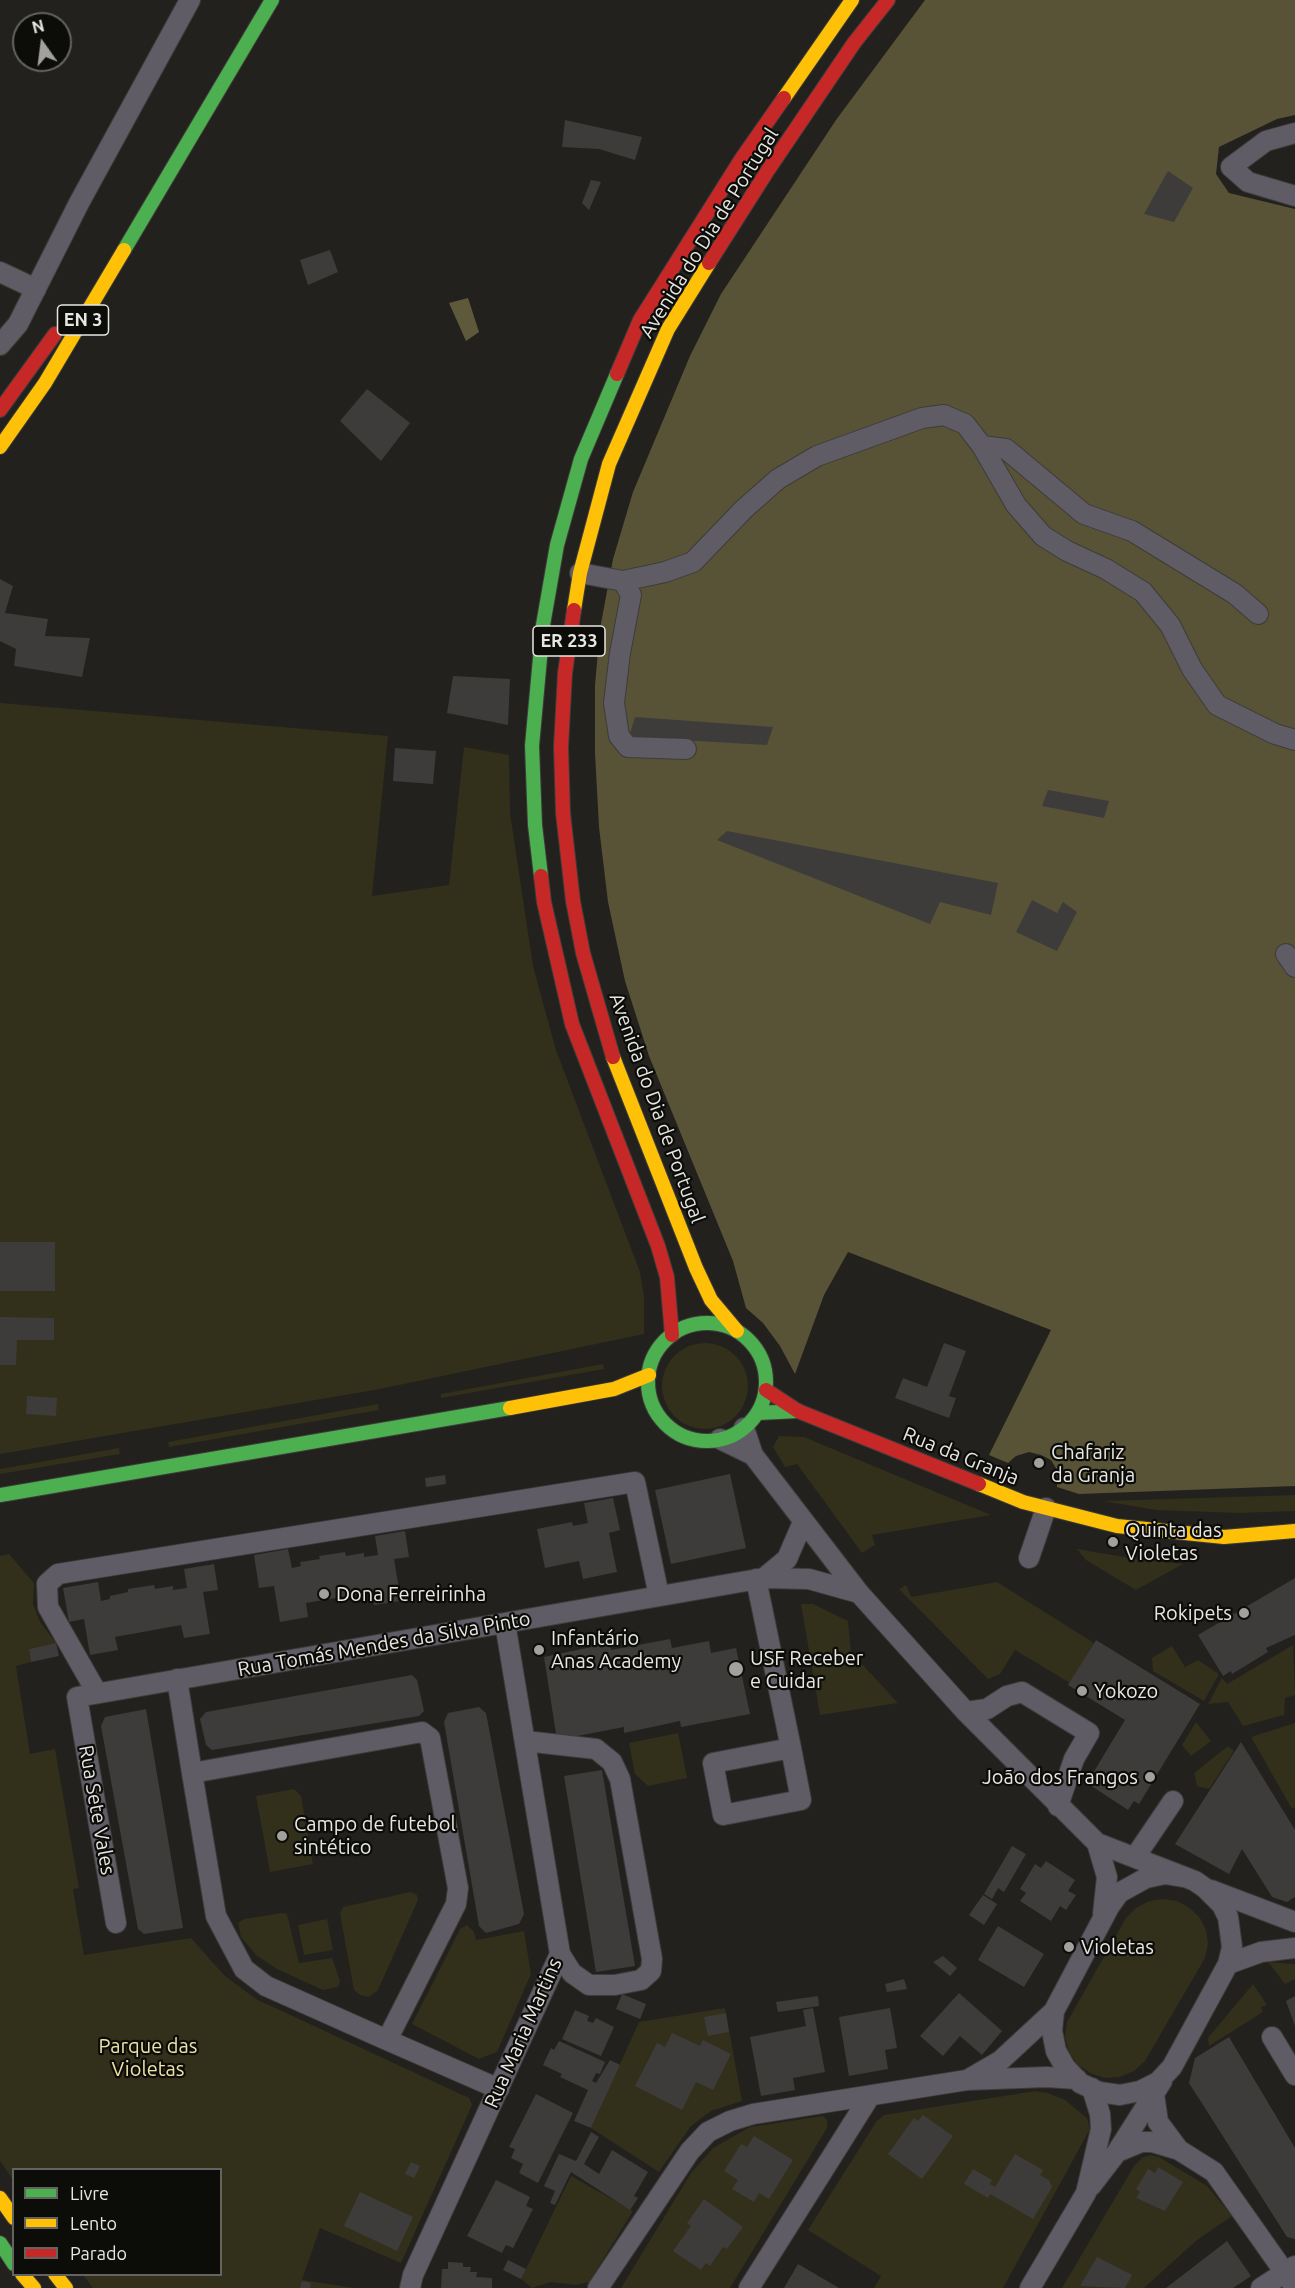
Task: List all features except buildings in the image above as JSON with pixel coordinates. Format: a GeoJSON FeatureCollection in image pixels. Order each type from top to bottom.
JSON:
{"type":"FeatureCollection","features":[{"type":"Feature","properties":{"kind":"main road","name":"EN 3"},"geometry":{"type":"LineString","coordinates":[[0,447],[45,382],[162,189],[272,0]]}},
{"type":"Feature","properties":{"kind":"main road","name":"Avenida do Dia de Portugal"},"geometry":{"type":"LineString","coordinates":[[672,1335],[667,1277],[658,1246],[572,1024],[548,922],[535,825],[532,746],[543,625],[557,545],[581,459],[640,320],[742,158],[852,0]]}},
{"type":"Feature","properties":{"kind":"main road","name":"Avenida do Dia de Portugal"},"geometry":{"type":"LineString","coordinates":[[736,1331],[711,1300],[696,1268],[614,1058],[583,953],[566,849],[561,747],[565,673],[580,573],[609,464],[668,329],[768,170],[854,43],[888,0]]}},
{"type":"Feature","properties":{"kind":"main road","name":"EN 3"},"geometry":{"type":"LineString","coordinates":[[0,410],[162,189]]}},
{"type":"Feature","properties":{"kind":"main road"},"geometry":{"type":"LineString","coordinates":[[704,1323],[721,1324],[736,1331],[751,1341],[766,1373],[766,1390],[758,1413],[744,1428],[720,1439],[702,1441],[684,1436],[669,1426],[657,1413],[650,1396],[649,1375],[660,1346],[672,1335],[687,1327],[704,1323]]}},
{"type":"Feature","properties":{"kind":"main road"},"geometry":{"type":"LineString","coordinates":[[0,1495],[614,1389],[649,1375]]}},
{"type":"Feature","properties":{"kind":"main road"},"geometry":{"type":"LineString","coordinates":[[614,1389],[650,1396]]}},
{"type":"Feature","properties":{"kind":"main road","name":"Rua da Granja"},"geometry":{"type":"LineString","coordinates":[[766,1390],[798,1411],[1023,1502],[1117,1526],[1224,1536],[1295,1531]]}},
{"type":"Feature","properties":{"kind":"main road"},"geometry":{"type":"LineString","coordinates":[[758,1413],[798,1411]]}},
{"type":"Feature","properties":{"kind":"main road"},"geometry":{"type":"LineString","coordinates":[[0,2198],[12,2215]]}},
{"type":"Feature","properties":{"kind":"main road"},"geometry":{"type":"LineString","coordinates":[[0,2243],[12,2261]]}},
{"type":"Feature","properties":{"kind":"main road"},"geometry":{"type":"LineString","coordinates":[[24,2276],[34,2288]]}},
{"type":"Feature","properties":{"kind":"main road"},"geometry":{"type":"LineString","coordinates":[[57,2276],[66,2288]]}},
{"type":"Feature","properties":{"kind":"street"},"geometry":{"type":"LineString","coordinates":[[0,345],[18,324],[79,203],[190,0]]}},
{"type":"Feature","properties":{"kind":"street"},"geometry":{"type":"LineString","coordinates":[[1295,133],[1266,141],[1231,166],[1248,182],[1295,196]]}},
{"type":"Feature","properties":{"kind":"street"},"geometry":{"type":"LineString","coordinates":[[0,272],[36,289]]}},
{"type":"Feature","properties":{"kind":"street"},"geometry":{"type":"LineString","coordinates":[[580,573],[623,581],[665,572],[693,561],[777,479],[817,456],[859,439],[892,431],[922,418],[944,415],[965,424],[982,446],[1016,505],[1043,536],[1067,551],[1106,568],[1143,592],[1170,625],[1192,669],[1217,705],[1275,734],[1295,740]]}},
{"type":"Feature","properties":{"kind":"street"},"geometry":{"type":"LineString","coordinates":[[982,446],[1006,449],[1084,514],[1132,531],[1235,594],[1258,614]]}},
{"type":"Feature","properties":{"kind":"street"},"geometry":{"type":"LineString","coordinates":[[623,581],[631,595],[620,652],[614,703],[619,736],[628,747],[686,749]]}},
{"type":"Feature","properties":{"kind":"street"},"geometry":{"type":"LineString","coordinates":[[744,1428],[753,1455],[860,1593],[966,1712],[1097,1843],[1295,1922]]}},
{"type":"Feature","properties":{"kind":"street"},"geometry":{"type":"LineString","coordinates":[[720,1439],[753,1455]]}},
{"type":"Feature","properties":{"kind":"street"},"geometry":{"type":"LineString","coordinates":[[97,1694],[48,1607],[47,1584],[58,1574],[635,1482],[659,1596]]}},
{"type":"Feature","properties":{"kind":"street"},"geometry":{"type":"LineString","coordinates":[[1029,1558],[1046,1508]]}},
{"type":"Feature","properties":{"kind":"street","name":"Rua Tomás Mendes da Silva Pinto"},"geometry":{"type":"LineString","coordinates":[[77,1697],[760,1579],[787,1559],[803,1522]]}},
{"type":"Feature","properties":{"kind":"street"},"geometry":{"type":"LineString","coordinates":[[791,1748],[713,1762],[723,1815],[801,1800],[760,1579],[809,1580],[860,1593]]}},
{"type":"Feature","properties":{"kind":"street","name":"Rua Maria Martins"},"geometry":{"type":"LineString","coordinates":[[410,2288],[413,2275],[560,1954],[505,1623]]}},
{"type":"Feature","properties":{"kind":"street"},"geometry":{"type":"LineString","coordinates":[[177,1680],[216,1916],[244,1969],[266,1986],[499,2089]]}},
{"type":"Feature","properties":{"kind":"street"},"geometry":{"type":"LineString","coordinates":[[966,1712],[987,1709],[1007,1696],[1022,1692],[1089,1733],[1074,1759],[1058,1806]]}},
{"type":"Feature","properties":{"kind":"street","name":"Rua Sete Vales"},"geometry":{"type":"LineString","coordinates":[[77,1697],[116,1923]]}},
{"type":"Feature","properties":{"kind":"street"},"geometry":{"type":"LineString","coordinates":[[192,1773],[423,1732],[430,1738],[458,1888],[456,1904],[387,2040]]}},
{"type":"Feature","properties":{"kind":"street"},"geometry":{"type":"LineString","coordinates":[[525,1741],[596,1749],[612,1762],[620,1779],[652,1959],[651,1971],[641,1980],[589,1985],[572,1973],[560,1954]]}},
{"type":"Feature","properties":{"kind":"street"},"geometry":{"type":"LineString","coordinates":[[1135,1857],[1173,1801]]}},
{"type":"Feature","properties":{"kind":"street"},"geometry":{"type":"LineString","coordinates":[[1097,1843],[1107,1877],[1102,1923]]}},
{"type":"Feature","properties":{"kind":"street"},"geometry":{"type":"LineString","coordinates":[[967,2080],[1000,2061],[1054,2011],[1119,1893],[1146,1878],[1165,1875],[1183,1877]]}},
{"type":"Feature","properties":{"kind":"street"},"geometry":{"type":"LineString","coordinates":[[598,2288],[674,2171],[708,2132],[730,2121],[753,2114],[967,2080],[1046,2077],[1084,2084],[1119,2095],[1140,2091],[1158,2082],[1172,2067],[1228,1964],[1232,1947],[1228,1917],[1222,1905],[1205,1888]]}},
{"type":"Feature","properties":{"kind":"street"},"geometry":{"type":"LineString","coordinates":[[1228,1964],[1260,1952],[1295,1948]]}},
{"type":"Feature","properties":{"kind":"street"},"geometry":{"type":"LineString","coordinates":[[1054,2011],[1052,2031],[1056,2051],[1065,2067],[1084,2084],[1100,2114],[1101,2129],[1086,2193]]}},
{"type":"Feature","properties":{"kind":"street"},"geometry":{"type":"LineString","coordinates":[[1272,2037],[1295,2075]]}},
{"type":"Feature","properties":{"kind":"street"},"geometry":{"type":"LineString","coordinates":[[1030,2288],[1086,2193],[1117,2152],[1167,2072]]}},
{"type":"Feature","properties":{"kind":"street"},"geometry":{"type":"LineString","coordinates":[[1154,2094],[1158,2122],[1179,2150]]}},
{"type":"Feature","properties":{"kind":"street"},"geometry":{"type":"LineString","coordinates":[[749,2288],[870,2096]]}},
{"type":"Feature","properties":{"kind":"street"},"geometry":{"type":"LineString","coordinates":[[1117,2152],[1142,2142],[1152,2142],[1179,2150],[1214,2172],[1292,2275],[1261,2288]]}},
{"type":"Feature","properties":{"kind":"green space"},"geometry":{"type":"Polygon","coordinates":[[[0,703],[388,736],[372,896],[449,885],[464,747],[509,755],[510,813],[533,966],[556,1050],[640,1272],[644,1297],[644,1334],[380,1389],[0,1454],[0,703]]]}},
{"type":"Feature","properties":{"kind":"green space"},"geometry":{"type":"Polygon","coordinates":[[[705,1343],[721,1347],[735,1356],[744,1370],[748,1386],[744,1402],[735,1416],[721,1425],[705,1429],[689,1425],[675,1416],[666,1402],[662,1386],[666,1370],[675,1356],[689,1347],[705,1343]]]}},
{"type":"Feature","properties":{"kind":"green space"},"geometry":{"type":"Polygon","coordinates":[[[603,1364],[604,1369],[441,1398],[441,1394],[603,1364]]]}},
{"type":"Feature","properties":{"kind":"green space"},"geometry":{"type":"Polygon","coordinates":[[[378,1404],[379,1410],[169,1447],[168,1442],[378,1404]]]}},
{"type":"Feature","properties":{"kind":"green space"},"geometry":{"type":"Polygon","coordinates":[[[779,1436],[804,1437],[991,1515],[872,1535],[875,1545],[862,1553],[797,1464],[785,1467],[773,1447],[779,1436]]]}},
{"type":"Feature","properties":{"kind":"green space"},"geometry":{"type":"Polygon","coordinates":[[[119,1448],[120,1454],[0,1474],[0,1469],[119,1448]]]}},
{"type":"Feature","properties":{"kind":"green space"},"geometry":{"type":"Polygon","coordinates":[[[1295,1495],[1295,1511],[1239,1513],[1156,1510],[1103,1501],[1295,1495]]]}},
{"type":"Feature","properties":{"kind":"green space"},"geometry":{"type":"Polygon","coordinates":[[[1077,1549],[1183,1564],[1136,1590],[1086,1560],[1077,1549]]]}},
{"type":"Feature","properties":{"kind":"green space","name":"Parque das Violetas"},"geometry":{"type":"Polygon","coordinates":[[[9,1554],[34,1583],[33,1604],[40,1622],[56,1643],[29,1649],[31,1662],[16,1666],[30,1754],[55,1749],[79,1888],[73,1889],[84,1955],[191,1938],[224,1975],[256,1999],[469,2098],[471,2102],[472,2105],[401,2263],[320,2228],[302,2280],[354,2288],[93,2288],[84,2276],[222,2276],[222,2168],[12,2168],[12,2179],[0,2161],[0,1556],[9,1554]]]}},
{"type":"Feature","properties":{"kind":"green space"},"geometry":{"type":"Polygon","coordinates":[[[997,1582],[1094,1643],[1070,1683],[1015,1650],[1000,1674],[988,1679],[899,1589],[906,1585],[911,1597],[997,1582]]]}},
{"type":"Feature","properties":{"kind":"green space"},"geometry":{"type":"Polygon","coordinates":[[[801,1604],[813,1604],[848,1621],[851,1652],[898,1703],[820,1715],[801,1604]]]}},
{"type":"Feature","properties":{"kind":"green space"},"geometry":{"type":"Polygon","coordinates":[[[1293,1645],[1295,1695],[1285,1698],[1284,1715],[1243,1726],[1228,1702],[1208,1704],[1222,1678],[1227,1684],[1293,1645]]]}},
{"type":"Feature","properties":{"kind":"green space"},"geometry":{"type":"Polygon","coordinates":[[[1172,1646],[1185,1667],[1198,1660],[1219,1674],[1204,1701],[1153,1671],[1152,1658],[1172,1646]]]}},
{"type":"Feature","properties":{"kind":"green space"},"geometry":{"type":"Polygon","coordinates":[[[1196,1722],[1211,1741],[1191,1756],[1182,1745],[1196,1722]]]}},
{"type":"Feature","properties":{"kind":"green space"},"geometry":{"type":"Polygon","coordinates":[[[1295,1723],[1295,1807],[1292,1809],[1251,1737],[1295,1723]]]}},
{"type":"Feature","properties":{"kind":"green space"},"geometry":{"type":"Polygon","coordinates":[[[678,1733],[687,1778],[648,1786],[635,1774],[629,1743],[678,1733]]]}},
{"type":"Feature","properties":{"kind":"green space"},"geometry":{"type":"Polygon","coordinates":[[[1228,1746],[1234,1751],[1209,1789],[1197,1786],[1194,1773],[1228,1746]]]}},
{"type":"Feature","properties":{"kind":"green space","name":"Campo de futebol sintético"},"geometry":{"type":"Polygon","coordinates":[[[294,1789],[301,1796],[313,1864],[270,1872],[256,1796],[294,1789]]]}},
{"type":"Feature","properties":{"kind":"green space"},"geometry":{"type":"Polygon","coordinates":[[[410,1892],[417,1895],[418,1900],[378,1990],[369,1997],[360,1995],[354,1990],[340,1914],[343,1907],[410,1892]]]}},
{"type":"Feature","properties":{"kind":"green space"},"geometry":{"type":"Polygon","coordinates":[[[1163,1899],[1177,1901],[1190,1908],[1200,1918],[1206,1930],[1208,1944],[1205,1958],[1145,2061],[1134,2071],[1120,2077],[1104,2078],[1090,2073],[1077,2064],[1069,2052],[1065,2037],[1067,2022],[1126,1918],[1136,1908],[1149,1901],[1163,1899]]]}},
{"type":"Feature","properties":{"kind":"green space"},"geometry":{"type":"Polygon","coordinates":[[[287,1914],[299,1963],[332,1958],[340,1981],[338,1987],[323,1990],[277,1969],[256,1955],[241,1937],[238,1923],[244,1919],[287,1914]]]}},
{"type":"Feature","properties":{"kind":"green space"},"geometry":{"type":"Polygon","coordinates":[[[327,1919],[333,1950],[304,1955],[298,1925],[327,1919]]]}},
{"type":"Feature","properties":{"kind":"green space"},"geometry":{"type":"Polygon","coordinates":[[[467,1925],[474,1932],[476,1940],[524,1931],[531,1974],[497,2052],[479,2059],[412,2024],[460,1929],[467,1925]]]}},
{"type":"Feature","properties":{"kind":"green space"},"geometry":{"type":"Polygon","coordinates":[[[1268,1962],[1295,1964],[1295,1979],[1285,1984],[1268,1962]]]}},
{"type":"Feature","properties":{"kind":"green space"},"geometry":{"type":"Polygon","coordinates":[[[1253,1984],[1267,2005],[1261,2007],[1263,2012],[1209,2046],[1208,2038],[1253,1984]]]}},
{"type":"Feature","properties":{"kind":"green space"},"geometry":{"type":"Polygon","coordinates":[[[725,2008],[742,2101],[711,2111],[691,2126],[659,2172],[591,2128],[639,2022],[725,2008]]]}},
{"type":"Feature","properties":{"kind":"green space"},"geometry":{"type":"Polygon","coordinates":[[[1035,2091],[1048,2093],[1065,2100],[1087,2118],[1090,2129],[1003,2288],[874,2288],[881,2276],[808,2230],[876,2122],[884,2115],[1035,2091]]]}},
{"type":"Feature","properties":{"kind":"green space"},"geometry":{"type":"Polygon","coordinates":[[[823,2116],[827,2120],[827,2128],[730,2288],[621,2288],[691,2173],[713,2148],[750,2127],[823,2116]]]}},
{"type":"Feature","properties":{"kind":"green space"},"geometry":{"type":"Polygon","coordinates":[[[1151,2155],[1159,2157],[1207,2186],[1232,2216],[1197,2240],[1144,2288],[1062,2288],[1134,2166],[1143,2157],[1151,2155]]]}},
{"type":"Feature","properties":{"kind":"green space"},"geometry":{"type":"Polygon","coordinates":[[[571,2176],[633,2211],[589,2282],[576,2285],[551,2282],[532,2288],[521,2279],[571,2176]]]}},
{"type":"Feature","properties":{"kind":"shaded area"},"geometry":{"type":"Polygon","coordinates":[[[925,0],[1295,0],[1295,115],[1277,119],[1219,147],[1216,174],[1229,193],[1295,209],[1295,1486],[1079,1494],[1057,1487],[1057,1470],[1051,1460],[1041,1455],[1029,1452],[1016,1456],[1008,1463],[989,1455],[1051,1330],[848,1252],[824,1295],[795,1374],[780,1346],[763,1323],[746,1308],[733,1261],[649,1056],[625,981],[608,902],[599,827],[595,753],[595,685],[600,629],[613,559],[633,492],[690,356],[721,294],[836,120],[925,0]]]}},
{"type":"Feature","properties":{"kind":"shaded area"},"geometry":{"type":"Polygon","coordinates":[[[468,298],[479,332],[466,341],[449,303],[468,298]]]}},
{"type":"Feature","properties":{"kind":"traffic: fast"},"geometry":{"type":"LineString","coordinates":[[124,250],[272,0]]}},
{"type":"Feature","properties":{"kind":"traffic: fast"},"geometry":{"type":"LineString","coordinates":[[541,876],[535,825],[532,746],[543,625],[557,545],[581,459],[617,374]]}},
{"type":"Feature","properties":{"kind":"traffic: fast"},"geometry":{"type":"LineString","coordinates":[[707,1323],[718,1324],[740,1333],[756,1349],[765,1371],[766,1382],[765,1393],[756,1415],[740,1431],[718,1440],[707,1441],[696,1440],[674,1431],[658,1415],[649,1393],[648,1382],[649,1371],[658,1349],[674,1333],[696,1324],[707,1323]]}},
{"type":"Feature","properties":{"kind":"traffic: fast"},"geometry":{"type":"LineString","coordinates":[[0,1495],[510,1408]]}},
{"type":"Feature","properties":{"kind":"traffic: fast"},"geometry":{"type":"LineString","coordinates":[[758,1413],[798,1411]]}},
{"type":"Feature","properties":{"kind":"traffic: fast"},"geometry":{"type":"LineString","coordinates":[[0,2243],[12,2261]]}},
{"type":"Feature","properties":{"kind":"traffic: slow"},"geometry":{"type":"LineString","coordinates":[[784,98],[852,0]]}},
{"type":"Feature","properties":{"kind":"traffic: slow"},"geometry":{"type":"LineString","coordinates":[[0,447],[45,383],[124,250]]}},
{"type":"Feature","properties":{"kind":"traffic: slow"},"geometry":{"type":"LineString","coordinates":[[574,610],[580,573],[609,464],[668,329],[709,263]]}},
{"type":"Feature","properties":{"kind":"traffic: slow"},"geometry":{"type":"LineString","coordinates":[[613,1057],[696,1268],[711,1300],[737,1331]]}},
{"type":"Feature","properties":{"kind":"traffic: slow"},"geometry":{"type":"LineString","coordinates":[[510,1408],[614,1389],[649,1375]]}},
{"type":"Feature","properties":{"kind":"traffic: slow"},"geometry":{"type":"LineString","coordinates":[[979,1484],[1023,1502],[1117,1526],[1224,1537],[1295,1531]]}},
{"type":"Feature","properties":{"kind":"traffic: slow"},"geometry":{"type":"LineString","coordinates":[[0,2198],[12,2215]]}},
{"type":"Feature","properties":{"kind":"traffic: slow"},"geometry":{"type":"LineString","coordinates":[[24,2276],[34,2288]]}},
{"type":"Feature","properties":{"kind":"traffic: slow"},"geometry":{"type":"LineString","coordinates":[[57,2276],[66,2288]]}},
{"type":"Feature","properties":{"kind":"traffic: jam"},"geometry":{"type":"LineString","coordinates":[[709,263],[768,170],[854,43],[888,0]]}},
{"type":"Feature","properties":{"kind":"traffic: jam"},"geometry":{"type":"LineString","coordinates":[[617,374],[640,320],[742,158],[784,98]]}},
{"type":"Feature","properties":{"kind":"traffic: jam"},"geometry":{"type":"LineString","coordinates":[[0,410],[55,334]]}},
{"type":"Feature","properties":{"kind":"traffic: jam"},"geometry":{"type":"LineString","coordinates":[[574,610],[565,673],[561,747],[563,813],[573,901],[583,953],[613,1057]]}},
{"type":"Feature","properties":{"kind":"traffic: jam"},"geometry":{"type":"LineString","coordinates":[[541,876],[544,902],[572,1024],[658,1246],[667,1277],[672,1335]]}},
{"type":"Feature","properties":{"kind":"traffic: jam"},"geometry":{"type":"LineString","coordinates":[[766,1390],[798,1411],[979,1484]]}},
{"type":"Feature","properties":{"kind":"place","name":"Chafariz da Granja"},"geometry":{"type":"Point","coordinates":[1039,1463]}},
{"type":"Feature","properties":{"kind":"place","name":"Quinta das Violetas"},"geometry":{"type":"Point","coordinates":[1113,1542]}},
{"type":"Feature","properties":{"kind":"place","name":"Dona Ferreirinha"},"geometry":{"type":"Point","coordinates":[324,1594]}},
{"type":"Feature","properties":{"kind":"place","name":"Rokipets"},"geometry":{"type":"Point","coordinates":[1244,1613]}},
{"type":"Feature","properties":{"kind":"place","name":"Infantário Anas Academy"},"geometry":{"type":"Point","coordinates":[539,1650]}},
{"type":"Feature","properties":{"kind":"place","name":"USF Receber e Cuidar"},"geometry":{"type":"Point","coordinates":[736,1669]}},
{"type":"Feature","properties":{"kind":"place","name":"Yokozo"},"geometry":{"type":"Point","coordinates":[1082,1691]}},
{"type":"Feature","properties":{"kind":"place","name":"João dos Frangos"},"geometry":{"type":"Point","coordinates":[1150,1777]}},
{"type":"Feature","properties":{"kind":"place","name":"Campo de futebol sintético"},"geometry":{"type":"Point","coordinates":[282,1836]}},
{"type":"Feature","properties":{"kind":"place","name":"Violetas"},"geometry":{"type":"Point","coordinates":[1069,1947]}}]}
